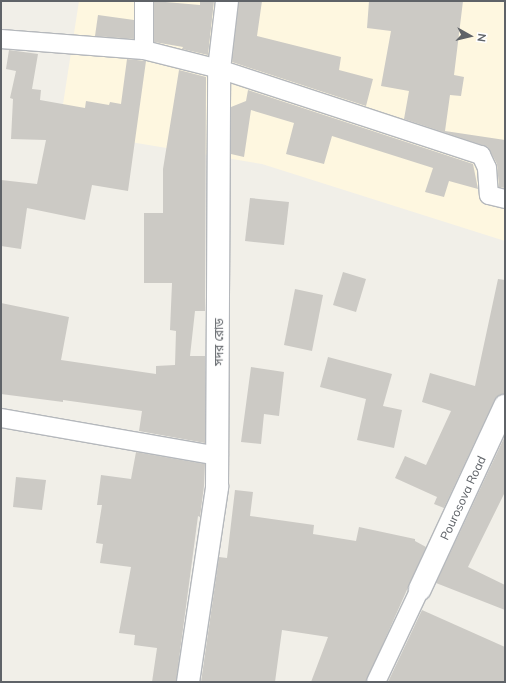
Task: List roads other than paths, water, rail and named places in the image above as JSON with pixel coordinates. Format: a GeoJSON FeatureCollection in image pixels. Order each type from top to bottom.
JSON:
{"type":"FeatureCollection","features":[{"type":"Feature","properties":{"kind":"street"},"geometry":{"type":"LineString","coordinates":[[144,1],[144,50]]}},
{"type":"Feature","properties":{"kind":"street","name":"সদর রোড"},"geometry":{"type":"LineString","coordinates":[[188,682],[217,487],[219,456],[219,69],[227,1]]}},
{"type":"Feature","properties":{"kind":"street"},"geometry":{"type":"LineString","coordinates":[[1,39],[144,50],[219,69],[481,155],[487,168],[489,195],[505,199]]}},
{"type":"Feature","properties":{"kind":"street","name":"Pourosova Road"},"geometry":{"type":"LineString","coordinates":[[420,589],[505,406]]}},
{"type":"Feature","properties":{"kind":"street"},"geometry":{"type":"LineString","coordinates":[[1,418],[219,456]]}},
{"type":"Feature","properties":{"kind":"street"},"geometry":{"type":"LineString","coordinates":[[376,682],[420,589]]}}]}
